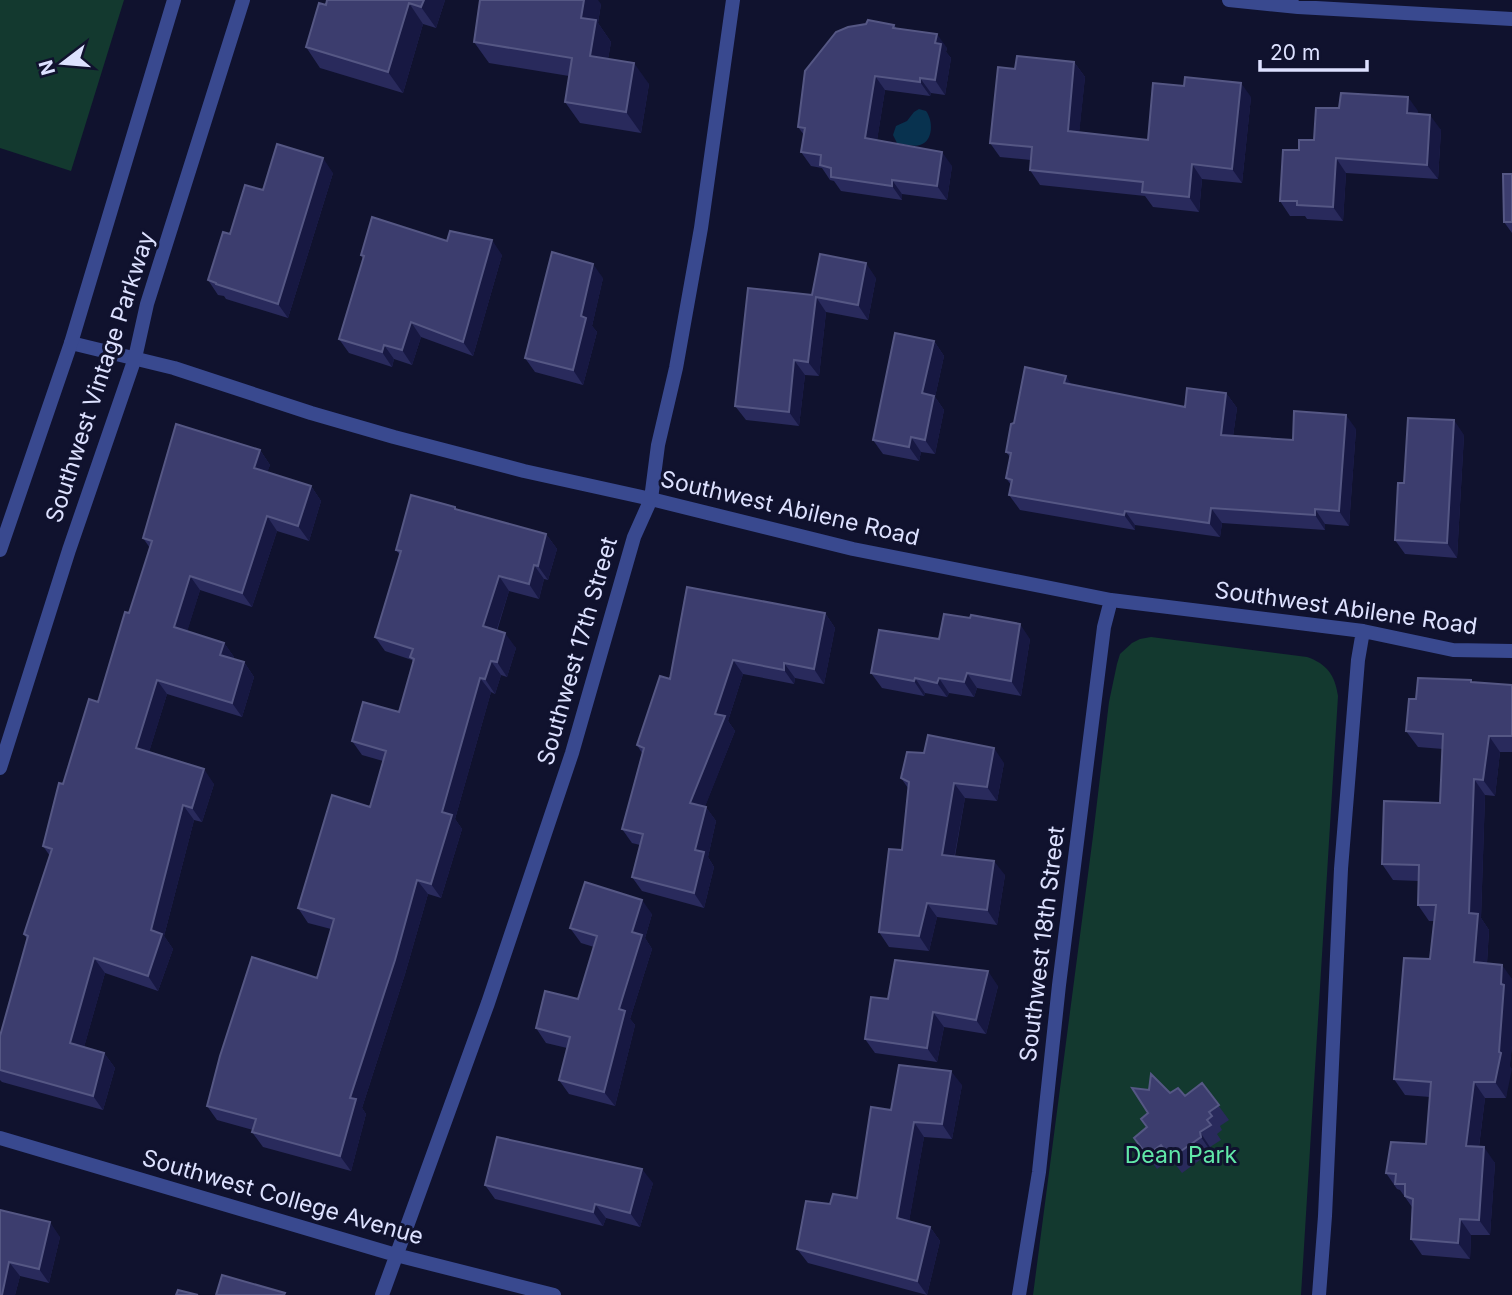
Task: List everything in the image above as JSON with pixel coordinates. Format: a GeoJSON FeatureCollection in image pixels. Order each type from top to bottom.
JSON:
{"type":"FeatureCollection","features":[{"type":"Feature","properties":{"kind":"street","name":"Southwest Vintage Parkway"},"geometry":{"type":"LineString","coordinates":[[0,550],[71,343],[174,0]]}},
{"type":"Feature","properties":{"kind":"street","name":"Southwest Vintage Parkway"},"geometry":{"type":"LineString","coordinates":[[0,768],[69,550],[135,358],[147,304],[243,0]]}},
{"type":"Feature","properties":{"kind":"street","name":"Southwest 17th Street"},"geometry":{"type":"LineString","coordinates":[[382,1295],[488,1003],[568,766],[634,537],[651,499],[658,445],[676,368],[701,228],[733,0]]}},
{"type":"Feature","properties":{"kind":"street"},"geometry":{"type":"LineString","coordinates":[[1229,0],[1298,7],[1512,19]]}},
{"type":"Feature","properties":{"kind":"street","name":"Southwest Abilene Road"},"geometry":{"type":"LineString","coordinates":[[71,343],[174,368],[311,414],[394,437],[524,471],[853,549],[1111,600],[1363,631],[1453,650],[1512,651]]}},
{"type":"Feature","properties":{"kind":"street","name":"Southwest 18th Street"},"geometry":{"type":"LineString","coordinates":[[1019,1295],[1039,1172],[1060,971],[1104,627],[1111,600]]}},
{"type":"Feature","properties":{"kind":"street"},"geometry":{"type":"LineString","coordinates":[[1319,1295],[1341,869],[1358,660],[1363,631]]}},
{"type":"Feature","properties":{"kind":"street","name":"Southwest College Avenue"},"geometry":{"type":"LineString","coordinates":[[0,1138],[396,1255],[554,1295]]}},
{"type":"Feature","properties":{"kind":"green space"},"geometry":{"type":"Polygon","coordinates":[[[0,0],[124,0],[71,171],[0,148],[0,0]]]}},
{"type":"Feature","properties":{"kind":"green space","name":"Dean Park"},"geometry":{"type":"Polygon","coordinates":[[[1151,637],[1307,657],[1325,667],[1337,689],[1301,1295],[1033,1295],[1109,702],[1120,654],[1132,643],[1151,637]]]}},
{"type":"Feature","properties":{"kind":"water"},"geometry":{"type":"Polygon","coordinates":[[[919,109],[926,111],[930,120],[928,139],[918,146],[897,143],[893,135],[896,126],[907,121],[919,109]]]}},
{"type":"Feature","properties":{"kind":"building"},"geometry":{"type":"Polygon","coordinates":[[[327,0],[424,0],[421,7],[409,3],[388,72],[306,47],[319,3],[326,5],[327,0]]]}},
{"type":"Feature","properties":{"kind":"building"},"geometry":{"type":"Polygon","coordinates":[[[480,0],[584,0],[581,18],[596,20],[590,56],[634,63],[626,112],[565,102],[572,58],[474,42],[480,0]]]}},
{"type":"Feature","properties":{"kind":"building"},"geometry":{"type":"Polygon","coordinates":[[[868,20],[894,25],[893,28],[937,34],[935,43],[941,44],[935,80],[920,78],[920,82],[875,76],[865,138],[942,152],[937,186],[892,180],[892,186],[831,177],[831,168],[820,165],[821,155],[801,152],[805,128],[798,127],[805,71],[836,32],[866,24],[868,20]]]}},
{"type":"Feature","properties":{"kind":"building"},"geometry":{"type":"Polygon","coordinates":[[[1017,56],[1074,62],[1068,131],[1148,140],[1153,83],[1184,86],[1185,77],[1241,83],[1232,169],[1192,164],[1189,197],[1142,192],[1143,182],[1030,170],[1032,147],[990,143],[998,67],[1015,69],[1017,56]]]}},
{"type":"Feature","properties":{"kind":"building"},"geometry":{"type":"Polygon","coordinates":[[[1341,93],[1408,97],[1407,113],[1430,115],[1427,165],[1336,158],[1333,207],[1280,201],[1283,150],[1299,150],[1299,140],[1314,140],[1316,108],[1339,108],[1341,93]]]}},
{"type":"Feature","properties":{"kind":"building"},"geometry":{"type":"Polygon","coordinates":[[[277,144],[323,158],[278,304],[208,280],[223,232],[230,234],[245,185],[263,190],[277,144]]]}},
{"type":"Feature","properties":{"kind":"building"},"geometry":{"type":"Polygon","coordinates":[[[1503,174],[1512,174],[1512,222],[1504,222],[1503,174]]]}},
{"type":"Feature","properties":{"kind":"building"},"geometry":{"type":"Polygon","coordinates":[[[372,217],[447,241],[450,231],[492,240],[463,342],[411,322],[402,350],[384,345],[382,352],[339,339],[364,256],[361,255],[372,217]]]}},
{"type":"Feature","properties":{"kind":"building"},"geometry":{"type":"Polygon","coordinates":[[[552,252],[593,264],[581,316],[586,318],[573,370],[525,358],[552,252]]]}},
{"type":"Feature","properties":{"kind":"building"},"geometry":{"type":"Polygon","coordinates":[[[820,254],[866,263],[858,305],[816,297],[808,362],[794,360],[789,412],[735,406],[748,288],[812,295],[820,254]]]}},
{"type":"Feature","properties":{"kind":"building"},"geometry":{"type":"Polygon","coordinates":[[[895,333],[934,341],[922,393],[934,396],[925,440],[911,437],[909,447],[873,440],[895,333]]]}},
{"type":"Feature","properties":{"kind":"building"},"geometry":{"type":"Polygon","coordinates":[[[1025,367],[1066,376],[1064,383],[1185,407],[1187,388],[1226,393],[1221,435],[1293,440],[1294,411],[1346,415],[1339,511],[1315,509],[1315,515],[1211,508],[1209,523],[1125,511],[1124,515],[1009,495],[1012,480],[1006,478],[1011,453],[1006,452],[1025,367]]]}},
{"type":"Feature","properties":{"kind":"building"},"geometry":{"type":"Polygon","coordinates":[[[1408,418],[1454,420],[1447,543],[1395,540],[1398,483],[1404,483],[1408,418]]]}},
{"type":"Feature","properties":{"kind":"building"},"geometry":{"type":"Polygon","coordinates":[[[176,424],[260,450],[254,468],[311,486],[298,526],[267,516],[242,593],[190,576],[174,627],[224,643],[220,655],[244,662],[232,703],[157,680],[136,748],[204,769],[192,808],[183,805],[151,930],[162,934],[148,976],[94,958],[70,1043],[104,1053],[93,1096],[0,1070],[0,1036],[28,936],[24,934],[52,849],[43,846],[59,783],[63,784],[89,699],[98,702],[125,612],[129,613],[152,541],[143,538],[176,424]]]}},
{"type":"Feature","properties":{"kind":"building"},"geometry":{"type":"Polygon","coordinates":[[[411,495],[546,534],[538,566],[534,565],[529,584],[499,576],[483,626],[505,633],[497,662],[491,661],[485,679],[480,678],[442,812],[452,815],[431,884],[417,880],[395,960],[350,1098],[356,1099],[340,1156],[252,1132],[256,1119],[207,1106],[252,957],[317,978],[334,919],[298,908],[332,795],[370,807],[386,751],[352,741],[363,702],[399,712],[414,659],[410,657],[413,649],[375,637],[401,551],[396,550],[411,495]]]}},
{"type":"Feature","properties":{"kind":"building"},"geometry":{"type":"Polygon","coordinates":[[[687,587],[825,613],[814,669],[784,663],[784,670],[733,660],[715,714],[725,716],[690,803],[706,807],[695,850],[704,852],[694,893],[632,877],[643,834],[622,829],[644,748],[637,745],[660,676],[670,679],[687,587]]]}},
{"type":"Feature","properties":{"kind":"building"},"geometry":{"type":"Polygon","coordinates":[[[944,614],[970,618],[971,615],[1020,624],[1011,681],[967,673],[964,682],[939,678],[937,683],[871,673],[879,630],[939,639],[944,614]]]}},
{"type":"Feature","properties":{"kind":"building"},"geometry":{"type":"Polygon","coordinates":[[[1418,678],[1512,685],[1512,736],[1489,736],[1483,780],[1474,779],[1469,913],[1478,914],[1474,962],[1502,965],[1501,984],[1504,985],[1501,1053],[1495,1082],[1474,1082],[1466,1146],[1484,1147],[1479,1220],[1460,1219],[1458,1243],[1411,1239],[1413,1199],[1405,1196],[1405,1184],[1395,1184],[1396,1174],[1386,1173],[1391,1142],[1426,1144],[1431,1082],[1394,1079],[1404,958],[1430,959],[1436,905],[1418,905],[1419,865],[1382,864],[1384,801],[1440,803],[1443,734],[1406,731],[1409,699],[1416,699],[1418,678]]]}},
{"type":"Feature","properties":{"kind":"building"},"geometry":{"type":"Polygon","coordinates":[[[928,735],[994,748],[987,787],[954,783],[942,855],[994,861],[987,910],[927,903],[919,936],[879,932],[889,849],[902,850],[909,782],[901,778],[907,752],[924,753],[928,735]]]}},
{"type":"Feature","properties":{"kind":"building"},"geometry":{"type":"Polygon","coordinates":[[[585,882],[642,900],[632,932],[642,935],[619,1009],[625,1011],[604,1092],[559,1080],[570,1037],[536,1028],[545,991],[578,999],[597,936],[570,928],[585,882]]]}},
{"type":"Feature","properties":{"kind":"building"},"geometry":{"type":"Polygon","coordinates":[[[895,960],[988,971],[976,1020],[933,1012],[927,1048],[865,1039],[871,997],[888,999],[895,960]]]}},
{"type":"Feature","properties":{"kind":"building"},"geometry":{"type":"Polygon","coordinates":[[[899,1065],[951,1071],[942,1124],[914,1122],[897,1218],[930,1227],[917,1281],[797,1249],[806,1201],[830,1204],[833,1194],[857,1198],[871,1107],[891,1110],[899,1065]]]}},
{"type":"Feature","properties":{"kind":"building"},"geometry":{"type":"Polygon","coordinates":[[[1151,1074],[1170,1093],[1178,1088],[1185,1096],[1202,1083],[1219,1105],[1209,1112],[1212,1116],[1207,1120],[1211,1125],[1200,1132],[1201,1137],[1171,1158],[1161,1145],[1147,1155],[1134,1138],[1147,1127],[1141,1119],[1148,1113],[1132,1088],[1149,1090],[1151,1074]]]}},
{"type":"Feature","properties":{"kind":"building"},"geometry":{"type":"Polygon","coordinates":[[[497,1137],[642,1169],[630,1213],[595,1204],[593,1212],[485,1185],[497,1137]]]}},
{"type":"Feature","properties":{"kind":"building"},"geometry":{"type":"Polygon","coordinates":[[[0,1210],[50,1222],[39,1269],[9,1262],[2,1295],[0,1295],[0,1210]]]}},
{"type":"Feature","properties":{"kind":"building"},"geometry":{"type":"Polygon","coordinates":[[[222,1275],[285,1293],[216,1295],[222,1275]]]}},
{"type":"Feature","properties":{"kind":"building"},"geometry":{"type":"Polygon","coordinates":[[[178,1290],[198,1295],[176,1295],[178,1290]]]}}]}
